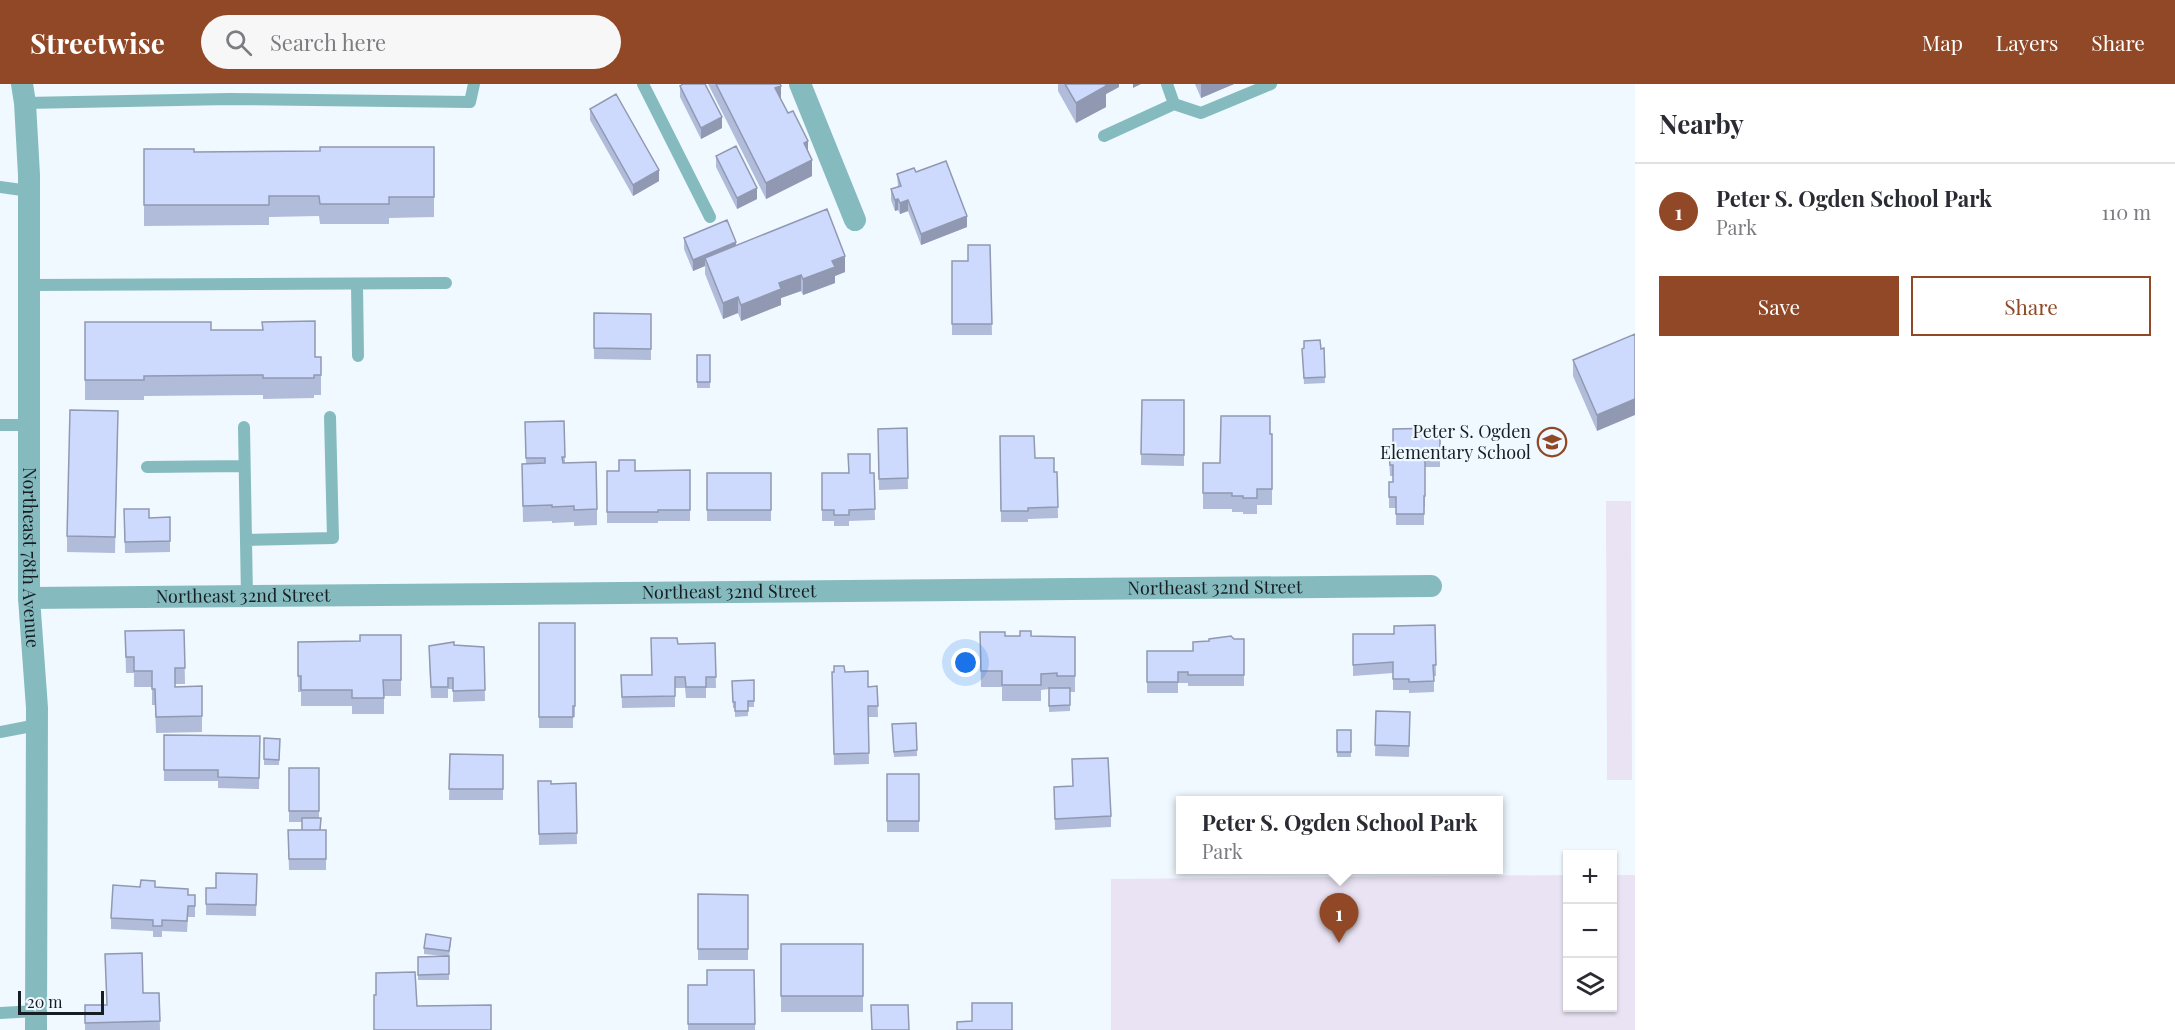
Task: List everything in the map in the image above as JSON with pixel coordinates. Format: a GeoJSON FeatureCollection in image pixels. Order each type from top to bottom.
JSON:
{"type":"FeatureCollection","features":[{"type":"Feature","properties":{"kind":"street"},"geometry":{"type":"LineString","coordinates":[[800,84],[855,220]]}},
{"type":"Feature","properties":{"kind":"street","name":"Northeast 78th Avenue"},"geometry":{"type":"LineString","coordinates":[[23,94],[29,191],[29,598],[37,725],[36,1021]]}},
{"type":"Feature","properties":{"kind":"street","name":"Northeast 32nd Street"},"geometry":{"type":"LineString","coordinates":[[29,598],[1431,586]]}},
{"type":"Feature","properties":{"kind":"lane"},"geometry":{"type":"LineString","coordinates":[[23,94],[470,102],[474,84]]}},
{"type":"Feature","properties":{"kind":"lane"},"geometry":{"type":"LineString","coordinates":[[643,84],[710,217]]}},
{"type":"Feature","properties":{"kind":"lane"},"geometry":{"type":"LineString","coordinates":[[1167,84],[1173,104]]}},
{"type":"Feature","properties":{"kind":"lane"},"geometry":{"type":"LineString","coordinates":[[1104,136],[1173,104],[1201,113],[1271,84]]}},
{"type":"Feature","properties":{"kind":"lane"},"geometry":{"type":"LineString","coordinates":[[0,187],[29,191]]}},
{"type":"Feature","properties":{"kind":"lane"},"geometry":{"type":"LineString","coordinates":[[29,285],[446,283]]}},
{"type":"Feature","properties":{"kind":"lane"},"geometry":{"type":"LineString","coordinates":[[357,284],[358,356]]}},
{"type":"Feature","properties":{"kind":"lane"},"geometry":{"type":"LineString","coordinates":[[246,540],[333,538],[330,417]]}},
{"type":"Feature","properties":{"kind":"lane"},"geometry":{"type":"LineString","coordinates":[[0,425],[29,425]]}},
{"type":"Feature","properties":{"kind":"lane"},"geometry":{"type":"LineString","coordinates":[[244,426],[247,597]]}},
{"type":"Feature","properties":{"kind":"lane"},"geometry":{"type":"LineString","coordinates":[[147,467],[244,466]]}},
{"type":"Feature","properties":{"kind":"lane"},"geometry":{"type":"LineString","coordinates":[[0,732],[37,725]]}},
{"type":"Feature","properties":{"kind":"lane"},"geometry":{"type":"LineString","coordinates":[[0,1013],[36,1021]]}},
{"type":"Feature","properties":{"kind":"shaded area"},"geometry":{"type":"Polygon","coordinates":[[[1606,501],[1631,501],[1632,780],[1607,780],[1606,501]]]}},
{"type":"Feature","properties":{"kind":"shaded area"},"geometry":{"type":"Polygon","coordinates":[[[1563,875],[1563,1012],[1617,1012],[1617,875],[1635,875],[1635,1030],[1111,1030],[1111,879],[1563,875]]]}},
{"type":"Feature","properties":{"kind":"building"},"geometry":{"type":"Polygon","coordinates":[[[705,84],[722,117],[701,128],[680,86],[705,84]]]}},
{"type":"Feature","properties":{"kind":"building"},"geometry":{"type":"Polygon","coordinates":[[[716,84],[780,84],[781,86],[775,88],[788,113],[793,111],[808,141],[804,143],[812,160],[766,183],[716,84]]]}},
{"type":"Feature","properties":{"kind":"building"},"geometry":{"type":"Polygon","coordinates":[[[1065,84],[1105,84],[1106,86],[1076,103],[1065,84]]]}},
{"type":"Feature","properties":{"kind":"building"},"geometry":{"type":"Polygon","coordinates":[[[616,94],[659,170],[633,185],[590,109],[616,94]]]}},
{"type":"Feature","properties":{"kind":"building"},"geometry":{"type":"Polygon","coordinates":[[[736,146],[757,188],[737,198],[716,156],[736,146]]]}},
{"type":"Feature","properties":{"kind":"building"},"geometry":{"type":"Polygon","coordinates":[[[320,147],[434,147],[434,197],[389,197],[389,204],[320,204],[319,196],[269,196],[269,205],[144,205],[144,149],[194,149],[194,152],[320,151],[320,147]]]}},
{"type":"Feature","properties":{"kind":"building"},"geometry":{"type":"Polygon","coordinates":[[[946,161],[967,216],[921,234],[908,200],[900,203],[898,199],[895,200],[891,189],[901,186],[897,174],[914,168],[916,172],[946,161]]]}},
{"type":"Feature","properties":{"kind":"building"},"geometry":{"type":"Polygon","coordinates":[[[827,209],[845,256],[832,261],[835,267],[803,279],[801,275],[779,283],[781,289],[741,305],[738,297],[723,303],[705,258],[827,209]]]}},
{"type":"Feature","properties":{"kind":"building"},"geometry":{"type":"Polygon","coordinates":[[[727,220],[736,242],[693,260],[684,238],[727,220]]]}},
{"type":"Feature","properties":{"kind":"building"},"geometry":{"type":"Polygon","coordinates":[[[968,245],[990,245],[992,324],[952,324],[952,261],[968,261],[968,245]]]}},
{"type":"Feature","properties":{"kind":"building"},"geometry":{"type":"Polygon","coordinates":[[[594,313],[651,314],[651,349],[594,348],[594,313]]]}},
{"type":"Feature","properties":{"kind":"building"},"geometry":{"type":"Polygon","coordinates":[[[315,321],[315,357],[321,357],[321,375],[314,375],[314,378],[263,378],[263,375],[144,376],[144,380],[85,380],[85,322],[211,322],[211,330],[263,330],[262,322],[315,321]]]}},
{"type":"Feature","properties":{"kind":"building"},"geometry":{"type":"Polygon","coordinates":[[[1635,334],[1635,399],[1597,415],[1573,360],[1635,334]]]}},
{"type":"Feature","properties":{"kind":"building"},"geometry":{"type":"Polygon","coordinates":[[[1320,340],[1321,349],[1324,348],[1325,377],[1304,378],[1302,349],[1304,341],[1320,340]]]}},
{"type":"Feature","properties":{"kind":"building"},"geometry":{"type":"Polygon","coordinates":[[[697,355],[710,355],[710,382],[697,382],[697,355]]]}},
{"type":"Feature","properties":{"kind":"building"},"geometry":{"type":"Polygon","coordinates":[[[1142,400],[1184,400],[1184,455],[1141,454],[1142,400]]]}},
{"type":"Feature","properties":{"kind":"building"},"geometry":{"type":"Polygon","coordinates":[[[70,410],[118,411],[115,537],[67,536],[70,410]]]}},
{"type":"Feature","properties":{"kind":"building"},"geometry":{"type":"Polygon","coordinates":[[[1221,416],[1270,416],[1272,489],[1257,489],[1257,498],[1232,496],[1232,493],[1203,493],[1203,463],[1220,463],[1221,416]]]}},
{"type":"Feature","properties":{"kind":"building"},"geometry":{"type":"Polygon","coordinates":[[[564,421],[565,457],[562,457],[563,463],[596,462],[597,509],[574,510],[574,506],[552,507],[552,505],[523,506],[522,464],[545,463],[545,458],[526,458],[525,422],[564,421]]]}},
{"type":"Feature","properties":{"kind":"building"},"geometry":{"type":"Polygon","coordinates":[[[907,428],[908,478],[879,479],[878,429],[907,428]]]}},
{"type":"Feature","properties":{"kind":"building"},"geometry":{"type":"Polygon","coordinates":[[[1440,428],[1440,456],[1425,456],[1424,514],[1396,514],[1396,497],[1389,497],[1389,482],[1393,482],[1393,465],[1390,465],[1389,455],[1393,455],[1393,429],[1440,428]]]}},
{"type":"Feature","properties":{"kind":"building"},"geometry":{"type":"Polygon","coordinates":[[[1000,436],[1034,436],[1035,458],[1054,458],[1054,472],[1057,472],[1058,507],[1028,508],[1028,511],[1001,511],[1000,436]]]}},
{"type":"Feature","properties":{"kind":"building"},"geometry":{"type":"Polygon","coordinates":[[[848,454],[870,454],[870,473],[874,473],[875,509],[849,510],[849,515],[834,515],[834,510],[822,510],[822,473],[849,473],[848,454]]]}},
{"type":"Feature","properties":{"kind":"building"},"geometry":{"type":"Polygon","coordinates":[[[619,460],[635,460],[635,471],[690,470],[690,510],[607,512],[607,471],[619,471],[619,460]]]}},
{"type":"Feature","properties":{"kind":"building"},"geometry":{"type":"Polygon","coordinates":[[[707,473],[771,473],[771,510],[707,510],[707,473]]]}},
{"type":"Feature","properties":{"kind":"building"},"geometry":{"type":"Polygon","coordinates":[[[124,509],[149,509],[149,518],[170,517],[170,541],[125,542],[124,509]]]}},
{"type":"Feature","properties":{"kind":"building"},"geometry":{"type":"Polygon","coordinates":[[[539,623],[575,623],[573,717],[539,717],[539,623]]]}},
{"type":"Feature","properties":{"kind":"building"},"geometry":{"type":"Polygon","coordinates":[[[1435,625],[1434,681],[1409,682],[1409,679],[1393,679],[1393,662],[1353,665],[1353,634],[1394,634],[1394,626],[1435,625]]]}},
{"type":"Feature","properties":{"kind":"building"},"geometry":{"type":"Polygon","coordinates":[[[184,630],[185,668],[175,668],[175,687],[202,686],[202,716],[156,717],[152,671],[134,671],[134,657],[126,657],[125,631],[184,630]]]}},
{"type":"Feature","properties":{"kind":"building"},"geometry":{"type":"Polygon","coordinates":[[[1020,631],[1031,631],[1031,636],[1075,637],[1075,676],[1057,676],[1057,673],[1041,674],[1041,685],[1002,685],[1002,671],[981,671],[980,632],[1005,632],[1005,636],[1020,636],[1020,631]]]}},
{"type":"Feature","properties":{"kind":"building"},"geometry":{"type":"Polygon","coordinates":[[[360,635],[401,635],[401,680],[383,680],[384,698],[352,698],[352,690],[301,690],[301,676],[298,676],[298,642],[360,641],[360,635]]]}},
{"type":"Feature","properties":{"kind":"building"},"geometry":{"type":"Polygon","coordinates":[[[1231,636],[1234,639],[1244,639],[1244,675],[1188,675],[1188,672],[1178,672],[1178,682],[1147,682],[1147,651],[1193,651],[1193,642],[1231,636]]]}},
{"type":"Feature","properties":{"kind":"building"},"geometry":{"type":"Polygon","coordinates":[[[651,638],[677,638],[678,644],[715,643],[716,677],[706,677],[706,687],[686,687],[685,677],[675,677],[675,696],[622,697],[621,675],[652,675],[651,638]]]}},
{"type":"Feature","properties":{"kind":"building"},"geometry":{"type":"Polygon","coordinates":[[[454,642],[454,645],[484,647],[485,690],[453,691],[453,678],[448,678],[448,687],[431,687],[429,646],[454,642]]]}},
{"type":"Feature","properties":{"kind":"building"},"geometry":{"type":"Polygon","coordinates":[[[834,666],[844,666],[845,672],[868,671],[868,687],[877,686],[878,706],[868,706],[869,753],[834,754],[832,672],[834,672],[834,666]]]}},
{"type":"Feature","properties":{"kind":"building"},"geometry":{"type":"Polygon","coordinates":[[[754,680],[754,701],[748,701],[748,711],[735,711],[732,681],[754,680]]]}},
{"type":"Feature","properties":{"kind":"building"},"geometry":{"type":"Polygon","coordinates":[[[1049,688],[1070,688],[1070,705],[1049,706],[1049,688]]]}},
{"type":"Feature","properties":{"kind":"building"},"geometry":{"type":"Polygon","coordinates":[[[1376,711],[1410,712],[1409,746],[1375,745],[1376,711]]]}},
{"type":"Feature","properties":{"kind":"building"},"geometry":{"type":"Polygon","coordinates":[[[916,723],[917,750],[894,752],[892,724],[916,723]]]}},
{"type":"Feature","properties":{"kind":"building"},"geometry":{"type":"Polygon","coordinates":[[[1337,730],[1351,730],[1351,752],[1337,752],[1337,730]]]}},
{"type":"Feature","properties":{"kind":"building"},"geometry":{"type":"Polygon","coordinates":[[[164,735],[260,736],[259,778],[218,777],[218,770],[164,770],[164,735]]]}},
{"type":"Feature","properties":{"kind":"building"},"geometry":{"type":"Polygon","coordinates":[[[264,738],[280,739],[279,760],[264,759],[264,738]]]}},
{"type":"Feature","properties":{"kind":"building"},"geometry":{"type":"Polygon","coordinates":[[[450,754],[503,755],[503,789],[449,789],[450,754]]]}},
{"type":"Feature","properties":{"kind":"building"},"geometry":{"type":"Polygon","coordinates":[[[1108,758],[1111,816],[1055,819],[1054,787],[1073,786],[1072,759],[1108,758]]]}},
{"type":"Feature","properties":{"kind":"building"},"geometry":{"type":"Polygon","coordinates":[[[289,768],[319,768],[319,811],[289,811],[289,768]]]}},
{"type":"Feature","properties":{"kind":"building"},"geometry":{"type":"Polygon","coordinates":[[[887,774],[919,774],[919,821],[887,821],[887,774]]]}},
{"type":"Feature","properties":{"kind":"building"},"geometry":{"type":"Polygon","coordinates":[[[538,781],[551,781],[551,784],[576,783],[577,833],[539,834],[538,781]]]}},
{"type":"Feature","properties":{"kind":"building"},"geometry":{"type":"Polygon","coordinates":[[[302,818],[321,818],[320,830],[302,830],[302,818]]]}},
{"type":"Feature","properties":{"kind":"building"},"geometry":{"type":"Polygon","coordinates":[[[288,830],[326,830],[326,859],[289,859],[288,830]]]}},
{"type":"Feature","properties":{"kind":"building"},"geometry":{"type":"Polygon","coordinates":[[[216,873],[257,874],[256,905],[206,904],[206,888],[216,888],[216,873]]]}},
{"type":"Feature","properties":{"kind":"building"},"geometry":{"type":"Polygon","coordinates":[[[141,880],[155,881],[155,887],[188,889],[188,895],[195,895],[195,906],[188,906],[187,921],[162,920],[162,926],[153,926],[153,920],[111,918],[113,885],[140,887],[141,880]]]}},
{"type":"Feature","properties":{"kind":"building"},"geometry":{"type":"Polygon","coordinates":[[[698,894],[748,895],[748,949],[698,949],[698,894]]]}},
{"type":"Feature","properties":{"kind":"building"},"geometry":{"type":"Polygon","coordinates":[[[426,934],[451,938],[449,951],[424,948],[426,934]]]}},
{"type":"Feature","properties":{"kind":"building"},"geometry":{"type":"Polygon","coordinates":[[[781,944],[863,944],[863,996],[781,996],[781,944]]]}},
{"type":"Feature","properties":{"kind":"building"},"geometry":{"type":"Polygon","coordinates":[[[142,953],[143,993],[159,993],[160,1021],[85,1023],[85,1005],[107,1005],[105,954],[142,953]]]}},
{"type":"Feature","properties":{"kind":"building"},"geometry":{"type":"Polygon","coordinates":[[[449,956],[449,974],[418,975],[418,957],[449,956]]]}},
{"type":"Feature","properties":{"kind":"building"},"geometry":{"type":"Polygon","coordinates":[[[707,970],[754,970],[755,1024],[688,1024],[688,985],[707,985],[707,970]]]}},
{"type":"Feature","properties":{"kind":"building"},"geometry":{"type":"Polygon","coordinates":[[[415,972],[417,1006],[491,1005],[491,1030],[374,1030],[376,973],[415,972]]]}},
{"type":"Feature","properties":{"kind":"building"},"geometry":{"type":"Polygon","coordinates":[[[972,1003],[1012,1003],[1012,1030],[957,1030],[957,1022],[972,1021],[972,1003]]]}},
{"type":"Feature","properties":{"kind":"building"},"geometry":{"type":"Polygon","coordinates":[[[871,1005],[908,1005],[909,1030],[872,1030],[871,1005]]]}},
{"type":"Feature","properties":{"kind":"place","name":"Peter S. Ogden Elementary School"},"geometry":{"type":"Point","coordinates":[1552,442]}},
{"type":"Feature","properties":{"kind":"place","name":"Peter S. Ogden School Park"},"geometry":{"type":"Point","coordinates":[1339,943]}}]}
